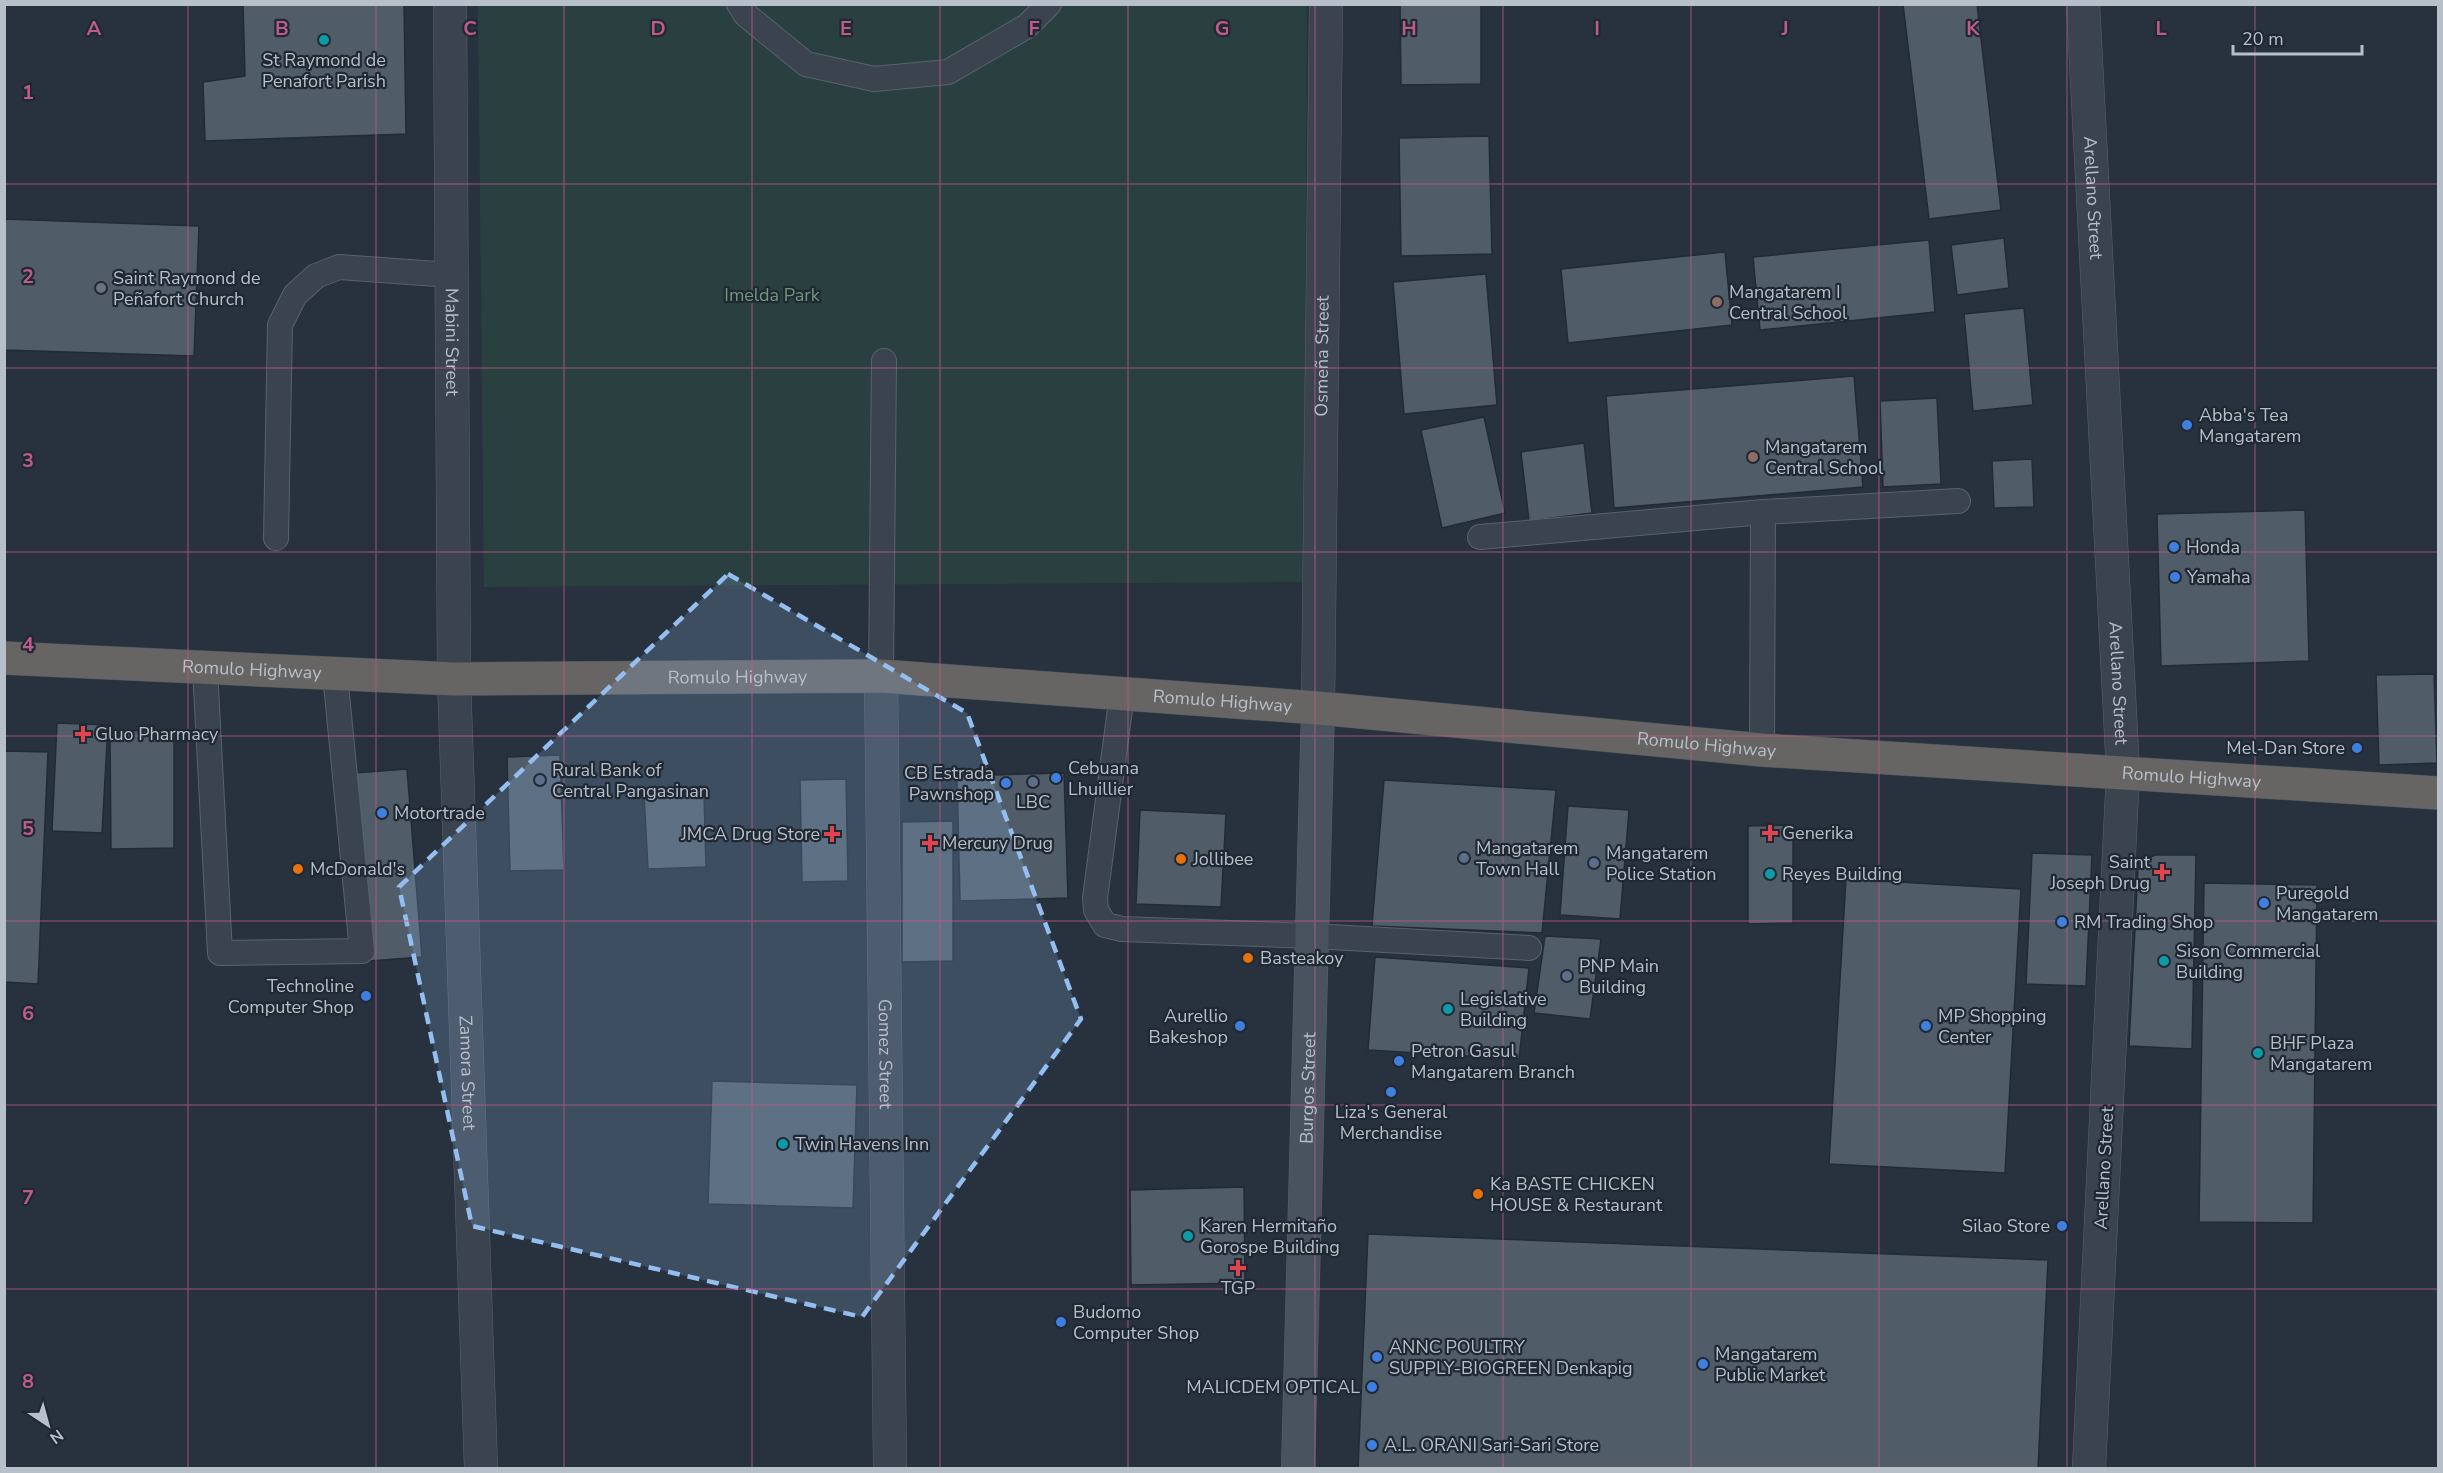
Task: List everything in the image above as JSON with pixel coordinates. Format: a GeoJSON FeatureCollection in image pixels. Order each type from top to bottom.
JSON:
{"type":"FeatureCollection","features":[{"type":"Feature","properties":{"kind":"highway","name":"Romulo Highway"},"geometry":{"type":"LineString","coordinates":[[4,658],[454,680],[881,676],[1318,708],[1445,722],[1762,750],[2439,793]]}},
{"type":"Feature","properties":{"kind":"main road","name":"Burgos Street"},"geometry":{"type":"LineString","coordinates":[[1298,1468],[1318,708]]}},
{"type":"Feature","properties":{"kind":"street","name":"Mabini Street"},"geometry":{"type":"LineString","coordinates":[[450,4],[454,680]]}},
{"type":"Feature","properties":{"kind":"street","name":"Osmeña Street"},"geometry":{"type":"LineString","coordinates":[[1318,708],[1326,4]]}},
{"type":"Feature","properties":{"kind":"street","name":"Arellano Street"},"geometry":{"type":"LineString","coordinates":[[2083,4],[2123,772],[2089,1468]]}},
{"type":"Feature","properties":{"kind":"street","name":"Gomez Street"},"geometry":{"type":"LineString","coordinates":[[881,676],[890,1468]]}},
{"type":"Feature","properties":{"kind":"street","name":"Zamora Street"},"geometry":{"type":"LineString","coordinates":[[454,680],[481,1468]]}},
{"type":"Feature","properties":{"kind":"lane"},"geometry":{"type":"LineString","coordinates":[[739,4],[746,15],[806,64],[874,79],[948,72],[1027,26],[1049,4]]}},
{"type":"Feature","properties":{"kind":"lane"},"geometry":{"type":"LineString","coordinates":[[276,538],[280,325],[295,295],[316,276],[339,267],[451,275]]}},
{"type":"Feature","properties":{"kind":"lane"},"geometry":{"type":"LineString","coordinates":[[881,676],[884,361]]}},
{"type":"Feature","properties":{"kind":"lane"},"geometry":{"type":"LineString","coordinates":[[1480,537],[1763,512],[1958,501]]}},
{"type":"Feature","properties":{"kind":"lane"},"geometry":{"type":"LineString","coordinates":[[1762,750],[1763,512]]}},
{"type":"Feature","properties":{"kind":"lane"},"geometry":{"type":"LineString","coordinates":[[205,669],[220,953],[362,951],[335,674]]}},
{"type":"Feature","properties":{"kind":"lane"},"geometry":{"type":"LineString","coordinates":[[1122,694],[1095,898],[1096,910],[1105,925],[1122,929],[1312,936],[1529,948]]}},
{"type":"Feature","properties":{"kind":"highlighted area"},"geometry":{"type":"Polygon","coordinates":[[[728,574],[967,713],[1081,1019],[862,1317],[472,1226],[399,887],[728,574]]]}},
{"type":"Feature","properties":{"kind":"green space","name":"Imelda Park"},"geometry":{"type":"Polygon","coordinates":[[[478,5],[1307,5],[1304,582],[484,587],[478,5]]]}},
{"type":"Feature","properties":{"kind":"building","name":"St Raymond de Penafort Parish"},"geometry":{"type":"Polygon","coordinates":[[[243,4],[404,4],[406,134],[205,141],[203,82],[245,76],[243,4]]]}},
{"type":"Feature","properties":{"kind":"building"},"geometry":{"type":"Polygon","coordinates":[[[1400,4],[1481,4],[1481,84],[1401,85],[1400,4]]]}},
{"type":"Feature","properties":{"kind":"building"},"geometry":{"type":"Polygon","coordinates":[[[1903,4],[1977,4],[2001,210],[1929,219],[1903,4]]]}},
{"type":"Feature","properties":{"kind":"building"},"geometry":{"type":"Polygon","coordinates":[[[1489,136],[1492,254],[1401,256],[1399,138],[1489,136]]]}},
{"type":"Feature","properties":{"kind":"building","name":"Saint Raymond de Peñafort Church"},"geometry":{"type":"Polygon","coordinates":[[[4,219],[199,226],[194,356],[4,350],[4,219]]]}},
{"type":"Feature","properties":{"kind":"building"},"geometry":{"type":"Polygon","coordinates":[[[2004,238],[2009,288],[1957,295],[1951,245],[2004,238]]]}},
{"type":"Feature","properties":{"kind":"building"},"geometry":{"type":"Polygon","coordinates":[[[1929,240],[1935,312],[1760,330],[1753,257],[1929,240]]]}},
{"type":"Feature","properties":{"kind":"building"},"geometry":{"type":"Polygon","coordinates":[[[1725,252],[1732,325],[1568,343],[1561,269],[1725,252]]]}},
{"type":"Feature","properties":{"kind":"building"},"geometry":{"type":"Polygon","coordinates":[[[1486,274],[1497,405],[1404,414],[1393,282],[1486,274]]]}},
{"type":"Feature","properties":{"kind":"building"},"geometry":{"type":"Polygon","coordinates":[[[2024,308],[2033,405],[1973,411],[1964,314],[2024,308]]]}},
{"type":"Feature","properties":{"kind":"building"},"geometry":{"type":"Polygon","coordinates":[[[1854,376],[1863,487],[1614,508],[1606,396],[1854,376]]]}},
{"type":"Feature","properties":{"kind":"building"},"geometry":{"type":"Polygon","coordinates":[[[1937,398],[1941,484],[1883,487],[1880,401],[1937,398]]]}},
{"type":"Feature","properties":{"kind":"building"},"geometry":{"type":"Polygon","coordinates":[[[1484,417],[1505,513],[1442,528],[1421,430],[1484,417]]]}},
{"type":"Feature","properties":{"kind":"building"},"geometry":{"type":"Polygon","coordinates":[[[1584,443],[1592,513],[1529,521],[1521,452],[1584,443]]]}},
{"type":"Feature","properties":{"kind":"building"},"geometry":{"type":"Polygon","coordinates":[[[2032,459],[2034,507],[1994,508],[1992,461],[2032,459]]]}},
{"type":"Feature","properties":{"kind":"building"},"geometry":{"type":"Polygon","coordinates":[[[2305,510],[2309,661],[2161,666],[2157,514],[2305,510]]]}},
{"type":"Feature","properties":{"kind":"building"},"geometry":{"type":"Polygon","coordinates":[[[2434,674],[2437,763],[2379,765],[2376,675],[2434,674]]]}},
{"type":"Feature","properties":{"kind":"building"},"geometry":{"type":"Polygon","coordinates":[[[57,723],[108,725],[102,833],[52,831],[57,723]]]}},
{"type":"Feature","properties":{"kind":"building"},"geometry":{"type":"Polygon","coordinates":[[[174,730],[174,848],[111,849],[110,731],[174,730]]]}},
{"type":"Feature","properties":{"kind":"building"},"geometry":{"type":"Polygon","coordinates":[[[4,751],[48,752],[38,984],[4,982],[4,751]]]}},
{"type":"Feature","properties":{"kind":"building"},"geometry":{"type":"Polygon","coordinates":[[[560,755],[564,870],[510,871],[507,757],[560,755]]]}},
{"type":"Feature","properties":{"kind":"building"},"geometry":{"type":"Polygon","coordinates":[[[407,769],[422,957],[369,961],[354,773],[407,769]]]}},
{"type":"Feature","properties":{"kind":"building"},"geometry":{"type":"Polygon","coordinates":[[[1064,773],[1068,898],[960,901],[957,776],[1064,773]]]}},
{"type":"Feature","properties":{"kind":"building"},"geometry":{"type":"Polygon","coordinates":[[[846,779],[848,881],[802,882],[800,780],[846,779]]]}},
{"type":"Feature","properties":{"kind":"building","name":"Mangatarem Town Hall"},"geometry":{"type":"Polygon","coordinates":[[[1384,780],[1556,790],[1542,933],[1372,926],[1384,780]]]}},
{"type":"Feature","properties":{"kind":"building"},"geometry":{"type":"Polygon","coordinates":[[[704,792],[706,867],[648,869],[644,795],[704,792]]]}},
{"type":"Feature","properties":{"kind":"building","name":"Mangatarem Police Station"},"geometry":{"type":"Polygon","coordinates":[[[1568,806],[1629,810],[1620,919],[1560,915],[1568,806]]]}},
{"type":"Feature","properties":{"kind":"building","name":"Jollibee"},"geometry":{"type":"Polygon","coordinates":[[[1140,810],[1226,814],[1221,907],[1136,904],[1140,810]]]}},
{"type":"Feature","properties":{"kind":"building"},"geometry":{"type":"Polygon","coordinates":[[[953,821],[953,961],[902,962],[902,822],[953,821]]]}},
{"type":"Feature","properties":{"kind":"building","name":"Reyes Building"},"geometry":{"type":"Polygon","coordinates":[[[1793,825],[1793,923],[1748,924],[1748,826],[1793,825]]]}},
{"type":"Feature","properties":{"kind":"building"},"geometry":{"type":"Polygon","coordinates":[[[2032,853],[2092,855],[2086,986],[2026,984],[2032,853]]]}},
{"type":"Feature","properties":{"kind":"building","name":"Sison Commercial Building"},"geometry":{"type":"Polygon","coordinates":[[[2155,855],[2196,855],[2192,1049],[2129,1046],[2138,868],[2148,858],[2155,855]]]}},
{"type":"Feature","properties":{"kind":"building","name":"MP Shopping Center"},"geometry":{"type":"Polygon","coordinates":[[[1846,879],[2021,889],[2005,1173],[1829,1164],[1846,879]]]}},
{"type":"Feature","properties":{"kind":"building","name":"BHF Plaza Mangatarem"},"geometry":{"type":"Polygon","coordinates":[[[2204,883],[2317,885],[2313,1223],[2199,1222],[2204,883]]]}},
{"type":"Feature","properties":{"kind":"building","name":"PNP Main Building"},"geometry":{"type":"Polygon","coordinates":[[[1545,936],[1601,939],[1590,1019],[1534,1013],[1545,936]]]}},
{"type":"Feature","properties":{"kind":"building","name":"Legislative Building"},"geometry":{"type":"Polygon","coordinates":[[[1375,957],[1529,968],[1519,1059],[1368,1050],[1375,957]]]}},
{"type":"Feature","properties":{"kind":"building","name":"Twin Havens Inn"},"geometry":{"type":"Polygon","coordinates":[[[712,1081],[857,1085],[853,1208],[708,1204],[712,1081]]]}},
{"type":"Feature","properties":{"kind":"building","name":"Karen Hermitaño Gorospe Building"},"geometry":{"type":"Polygon","coordinates":[[[1244,1187],[1245,1283],[1131,1285],[1130,1190],[1244,1187]]]}},
{"type":"Feature","properties":{"kind":"building","name":"Mangatarem Public Market"},"geometry":{"type":"Polygon","coordinates":[[[1368,1234],[2048,1260],[2038,1468],[1358,1468],[1368,1234]]]}},
{"type":"Feature","properties":{"kind":"place","name":"St Raymond de Penafort Parish"},"geometry":{"type":"Point","coordinates":[324,40]}},
{"type":"Feature","properties":{"kind":"place","name":"Saint Raymond de Peñafort Church"},"geometry":{"type":"Point","coordinates":[101,288]}},
{"type":"Feature","properties":{"kind":"place","name":"Mangatarem I Central School"},"geometry":{"type":"Point","coordinates":[1717,302]}},
{"type":"Feature","properties":{"kind":"place","name":"Abba's Tea Mangatarem"},"geometry":{"type":"Point","coordinates":[2187,425]}},
{"type":"Feature","properties":{"kind":"place","name":"Mangatarem Central School"},"geometry":{"type":"Point","coordinates":[1753,457]}},
{"type":"Feature","properties":{"kind":"place","name":"Honda"},"geometry":{"type":"Point","coordinates":[2174,547]}},
{"type":"Feature","properties":{"kind":"place","name":"Yamaha"},"geometry":{"type":"Point","coordinates":[2175,577]}},
{"type":"Feature","properties":{"kind":"place","name":"Gluo Pharmacy"},"geometry":{"type":"Point","coordinates":[83,734]}},
{"type":"Feature","properties":{"kind":"place","name":"Mel-Dan Store"},"geometry":{"type":"Point","coordinates":[2357,748]}},
{"type":"Feature","properties":{"kind":"place","name":"Cebuana Lhuillier"},"geometry":{"type":"Point","coordinates":[1056,778]}},
{"type":"Feature","properties":{"kind":"place","name":"Rural Bank of Central Pangasinan"},"geometry":{"type":"Point","coordinates":[540,780]}},
{"type":"Feature","properties":{"kind":"place","name":"LBC"},"geometry":{"type":"Point","coordinates":[1033,782]}},
{"type":"Feature","properties":{"kind":"place","name":"CB Estrada Pawnshop"},"geometry":{"type":"Point","coordinates":[1006,783]}},
{"type":"Feature","properties":{"kind":"place","name":"Motortrade"},"geometry":{"type":"Point","coordinates":[382,813]}},
{"type":"Feature","properties":{"kind":"place","name":"Generika"},"geometry":{"type":"Point","coordinates":[1770,833]}},
{"type":"Feature","properties":{"kind":"place","name":"JMCA Drug Store"},"geometry":{"type":"Point","coordinates":[832,834]}},
{"type":"Feature","properties":{"kind":"place","name":"Mercury Drug"},"geometry":{"type":"Point","coordinates":[930,843]}},
{"type":"Feature","properties":{"kind":"place","name":"Mangatarem Town Hall"},"geometry":{"type":"Point","coordinates":[1464,858]}},
{"type":"Feature","properties":{"kind":"place","name":"Jollibee"},"geometry":{"type":"Point","coordinates":[1181,859]}},
{"type":"Feature","properties":{"kind":"place","name":"Mangatarem Police Station"},"geometry":{"type":"Point","coordinates":[1594,863]}},
{"type":"Feature","properties":{"kind":"place","name":"McDonald's"},"geometry":{"type":"Point","coordinates":[298,869]}},
{"type":"Feature","properties":{"kind":"place","name":"Saint Joseph Drug"},"geometry":{"type":"Point","coordinates":[2162,872]}},
{"type":"Feature","properties":{"kind":"place","name":"Reyes Building"},"geometry":{"type":"Point","coordinates":[1770,874]}},
{"type":"Feature","properties":{"kind":"place","name":"Puregold Mangatarem"},"geometry":{"type":"Point","coordinates":[2264,903]}},
{"type":"Feature","properties":{"kind":"place","name":"RM Trading Shop"},"geometry":{"type":"Point","coordinates":[2062,922]}},
{"type":"Feature","properties":{"kind":"place","name":"Basteakoy"},"geometry":{"type":"Point","coordinates":[1248,958]}},
{"type":"Feature","properties":{"kind":"place","name":"Sison Commercial Building"},"geometry":{"type":"Point","coordinates":[2164,961]}},
{"type":"Feature","properties":{"kind":"place","name":"PNP Main Building"},"geometry":{"type":"Point","coordinates":[1567,976]}},
{"type":"Feature","properties":{"kind":"place","name":"Technoline Computer Shop"},"geometry":{"type":"Point","coordinates":[366,996]}},
{"type":"Feature","properties":{"kind":"place","name":"Legislative Building"},"geometry":{"type":"Point","coordinates":[1448,1009]}},
{"type":"Feature","properties":{"kind":"place","name":"Aurellio Bakeshop"},"geometry":{"type":"Point","coordinates":[1240,1026]}},
{"type":"Feature","properties":{"kind":"place","name":"MP Shopping Center"},"geometry":{"type":"Point","coordinates":[1926,1026]}},
{"type":"Feature","properties":{"kind":"place","name":"BHF Plaza Mangatarem"},"geometry":{"type":"Point","coordinates":[2258,1053]}},
{"type":"Feature","properties":{"kind":"place","name":"Petron Gasul Mangatarem Branch"},"geometry":{"type":"Point","coordinates":[1399,1061]}},
{"type":"Feature","properties":{"kind":"place","name":"Liza's General Merchandise"},"geometry":{"type":"Point","coordinates":[1391,1092]}},
{"type":"Feature","properties":{"kind":"place","name":"Twin Havens Inn"},"geometry":{"type":"Point","coordinates":[783,1144]}},
{"type":"Feature","properties":{"kind":"place","name":"Ka BASTE CHICKEN HOUSE & Restaurant"},"geometry":{"type":"Point","coordinates":[1478,1194]}},
{"type":"Feature","properties":{"kind":"place","name":"Silao Store"},"geometry":{"type":"Point","coordinates":[2062,1226]}},
{"type":"Feature","properties":{"kind":"place","name":"Karen Hermitaño Gorospe Building"},"geometry":{"type":"Point","coordinates":[1188,1236]}},
{"type":"Feature","properties":{"kind":"place","name":"TGP"},"geometry":{"type":"Point","coordinates":[1238,1268]}},
{"type":"Feature","properties":{"kind":"place","name":"Budomo Computer Shop"},"geometry":{"type":"Point","coordinates":[1061,1322]}},
{"type":"Feature","properties":{"kind":"place","name":"ANNC POULTRY SUPPLY-BIOGREEN Denkapig"},"geometry":{"type":"Point","coordinates":[1377,1357]}},
{"type":"Feature","properties":{"kind":"place","name":"Mangatarem Public Market"},"geometry":{"type":"Point","coordinates":[1703,1364]}},
{"type":"Feature","properties":{"kind":"place","name":"MALICDEM OPTICAL"},"geometry":{"type":"Point","coordinates":[1372,1387]}},
{"type":"Feature","properties":{"kind":"place","name":"A.L. ORANI Sari-Sari Store"},"geometry":{"type":"Point","coordinates":[1372,1445]}}]}
